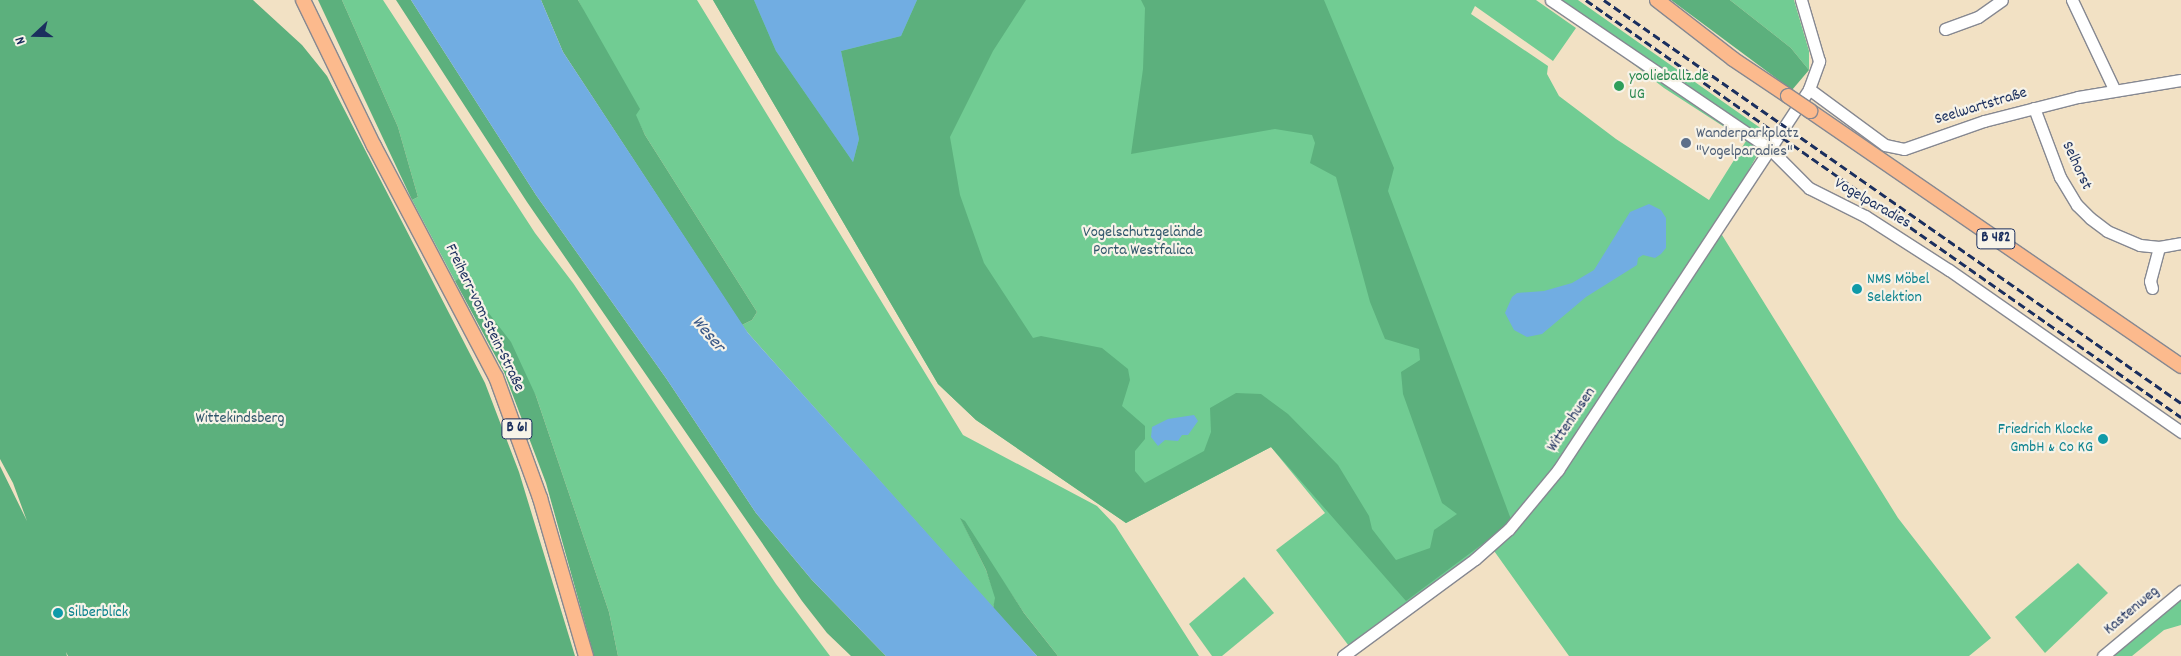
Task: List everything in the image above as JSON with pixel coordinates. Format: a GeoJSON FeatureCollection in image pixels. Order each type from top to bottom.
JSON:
{"type":"FeatureCollection","features":[{"type":"Feature","properties":{"kind":"main road","name":"Freiherr-vom-Stein-Straße"},"geometry":{"type":"LineString","coordinates":[[304,0],[374,146],[391,174]]}},
{"type":"Feature","properties":{"kind":"main road","name":"Freiherr-vom-Stein-Straße"},"geometry":{"type":"LineString","coordinates":[[310,0],[391,174],[479,343],[510,411],[546,517],[586,656]]}},
{"type":"Feature","properties":{"kind":"main road","name":"B 482"},"geometry":{"type":"LineString","coordinates":[[1657,0],[1733,60],[2181,366]]}},
{"type":"Feature","properties":{"kind":"street","name":"Vogelparadies"},"geometry":{"type":"LineString","coordinates":[[1551,0],[1769,148],[1809,188],[1865,216],[1949,270],[2181,432]]}},
{"type":"Feature","properties":{"kind":"street","name":"Wittenhusen"},"geometry":{"type":"LineString","coordinates":[[1343,656],[1475,560],[1509,529],[1558,470],[1599,411],[1808,89],[1819,61],[1801,0]]}},
{"type":"Feature","properties":{"kind":"street"},"geometry":{"type":"LineString","coordinates":[[1945,29],[1978,17],[2002,0]]}},
{"type":"Feature","properties":{"kind":"street"},"geometry":{"type":"LineString","coordinates":[[2072,0],[2114,89]]}},
{"type":"Feature","properties":{"kind":"street","name":"Seelwartstraße"},"geometry":{"type":"LineString","coordinates":[[1808,89],[1885,145],[1904,149],[2034,108],[2114,89],[2181,80]]}},
{"type":"Feature","properties":{"kind":"street","name":"Selhorst"},"geometry":{"type":"LineString","coordinates":[[2034,108],[2060,177],[2077,205],[2107,231],[2124,240],[2159,247],[2181,243]]}},
{"type":"Feature","properties":{"kind":"street"},"geometry":{"type":"LineString","coordinates":[[2152,288],[2150,281],[2159,247]]}},
{"type":"Feature","properties":{"kind":"street","name":"Kastenweg"},"geometry":{"type":"LineString","coordinates":[[2103,656],[2181,591]]}},
{"type":"Feature","properties":{"kind":"green space","name":"Wittekindsberg"},"geometry":{"type":"Polygon","coordinates":[[[0,0],[253,0],[302,45],[327,76],[485,383],[519,472],[575,656],[68,656],[66,652],[67,656],[0,656],[0,466],[27,521],[13,483],[0,459],[0,0]]]}},
{"type":"Feature","properties":{"kind":"green space"},"geometry":{"type":"Polygon","coordinates":[[[318,0],[342,0],[398,127],[418,197],[412,200],[318,0]]]}},
{"type":"Feature","properties":{"kind":"green space"},"geometry":{"type":"Polygon","coordinates":[[[342,0],[383,0],[535,233],[573,283],[776,584],[830,656],[618,656],[609,612],[536,396],[461,278],[455,281],[412,200],[418,197],[398,127],[342,0]]]}},
{"type":"Feature","properties":{"kind":"green space"},"geometry":{"type":"Polygon","coordinates":[[[396,0],[411,0],[536,195],[666,378],[756,513],[812,580],[886,656],[851,656],[827,633],[802,601],[527,202],[396,0]]]}},
{"type":"Feature","properties":{"kind":"green space"},"geometry":{"type":"Polygon","coordinates":[[[541,0],[578,0],[640,109],[636,115],[645,135],[757,312],[752,320],[742,325],[563,52],[541,0]]]}},
{"type":"Feature","properties":{"kind":"green space"},"geometry":{"type":"Polygon","coordinates":[[[578,0],[697,0],[963,435],[1097,506],[1115,525],[1199,656],[1058,656],[1024,613],[961,519],[986,570],[996,598],[993,608],[742,325],[752,320],[757,312],[645,135],[578,0]]]}},
{"type":"Feature","properties":{"kind":"green space","name":"Vogelschutzgelände Porta Westfalica"},"geometry":{"type":"Polygon","coordinates":[[[713,0],[1536,0],[1576,28],[1553,61],[1475,6],[1471,14],[1548,66],[1547,74],[1559,96],[1616,139],[1709,200],[1746,141],[1664,88],[1551,0],[1578,0],[1769,134],[1717,227],[1898,518],[1991,638],[1969,656],[1569,656],[1492,548],[1355,654],[1276,550],[1325,513],[1271,447],[1126,523],[976,420],[938,384],[713,0]]]}},
{"type":"Feature","properties":{"kind":"green space"},"geometry":{"type":"Polygon","coordinates":[[[713,0],[754,0],[776,51],[853,162],[859,139],[841,51],[901,36],[917,0],[1026,0],[993,51],[950,137],[960,195],[984,263],[1033,338],[1041,336],[1102,348],[1128,369],[1130,380],[1122,406],[1145,426],[1145,439],[1135,451],[1135,471],[1145,483],[1204,451],[1211,432],[1210,408],[1236,393],[1261,394],[1288,414],[1338,465],[1369,516],[1372,529],[1396,560],[1430,548],[1434,530],[1457,514],[1442,503],[1403,394],[1401,372],[1420,360],[1419,349],[1385,339],[1370,302],[1336,177],[1310,163],[1315,143],[1312,135],[1275,129],[1131,154],[1143,69],[1145,8],[1141,0],[1324,0],[1394,168],[1388,191],[1512,522],[1406,601],[1271,447],[1126,523],[976,420],[938,384],[713,0]]]}},
{"type":"Feature","properties":{"kind":"green space"},"geometry":{"type":"Polygon","coordinates":[[[1671,0],[1730,0],[1791,48],[1809,70],[1792,90],[1671,0]]]}},
{"type":"Feature","properties":{"kind":"green space"},"geometry":{"type":"Polygon","coordinates":[[[1730,0],[1794,0],[1809,51],[1809,70],[1791,48],[1730,0]]]}},
{"type":"Feature","properties":{"kind":"green space"},"geometry":{"type":"Polygon","coordinates":[[[461,277],[511,342],[536,396],[609,612],[618,656],[594,656],[546,483],[504,372],[455,281],[461,277]]]}},
{"type":"Feature","properties":{"kind":"green space"},"geometry":{"type":"Polygon","coordinates":[[[960,518],[965,521],[1024,613],[1058,656],[1037,656],[993,608],[995,598],[986,570],[960,518]]]}},
{"type":"Feature","properties":{"kind":"green space"},"geometry":{"type":"Polygon","coordinates":[[[2078,563],[2108,593],[2045,653],[2015,617],[2078,563]]]}},
{"type":"Feature","properties":{"kind":"green space"},"geometry":{"type":"Polygon","coordinates":[[[1244,577],[1274,613],[1222,656],[1212,656],[1189,624],[1244,577]]]}},
{"type":"Feature","properties":{"kind":"green space"},"geometry":{"type":"Polygon","coordinates":[[[2181,595],[2181,625],[2164,630],[2132,656],[2106,656],[2181,595]]]}},
{"type":"Feature","properties":{"kind":"water","name":"Weser"},"geometry":{"type":"Polygon","coordinates":[[[411,0],[541,0],[563,52],[748,333],[1037,656],[886,656],[812,580],[756,513],[666,378],[536,195],[411,0]]]}},
{"type":"Feature","properties":{"kind":"water"},"geometry":{"type":"Polygon","coordinates":[[[754,0],[917,0],[901,36],[841,51],[859,139],[853,162],[776,51],[754,0]]]}},
{"type":"Feature","properties":{"kind":"water"},"geometry":{"type":"Polygon","coordinates":[[[1649,204],[1661,210],[1666,218],[1666,248],[1661,254],[1655,258],[1643,255],[1638,258],[1637,265],[1586,297],[1542,334],[1527,337],[1514,330],[1505,313],[1512,297],[1517,293],[1544,291],[1572,283],[1594,270],[1630,212],[1649,204]]]}},
{"type":"Feature","properties":{"kind":"water"},"geometry":{"type":"Polygon","coordinates":[[[1194,415],[1198,421],[1188,435],[1182,435],[1178,441],[1165,440],[1158,446],[1151,437],[1152,427],[1168,419],[1194,415]]]}},
{"type":"Feature","properties":{"kind":"railway"},"geometry":{"type":"LineString","coordinates":[[1586,0],[2181,417]]}},
{"type":"Feature","properties":{"kind":"railway"},"geometry":{"type":"LineString","coordinates":[[1604,0],[2181,403]]}},
{"type":"Feature","properties":{"kind":"place","name":"yoolieballz.de UG"},"geometry":{"type":"Point","coordinates":[1619,86]}},
{"type":"Feature","properties":{"kind":"place","name":"Wanderparkplatz \"Vogelparadies\""},"geometry":{"type":"Point","coordinates":[1686,143]}},
{"type":"Feature","properties":{"kind":"place","name":"NMS Möbel Selektion"},"geometry":{"type":"Point","coordinates":[1857,289]}},
{"type":"Feature","properties":{"kind":"place","name":"Friedrich Klocke GmbH & Co KG"},"geometry":{"type":"Point","coordinates":[2103,439]}},
{"type":"Feature","properties":{"kind":"place","name":"Silberblick"},"geometry":{"type":"Point","coordinates":[58,613]}}]}
